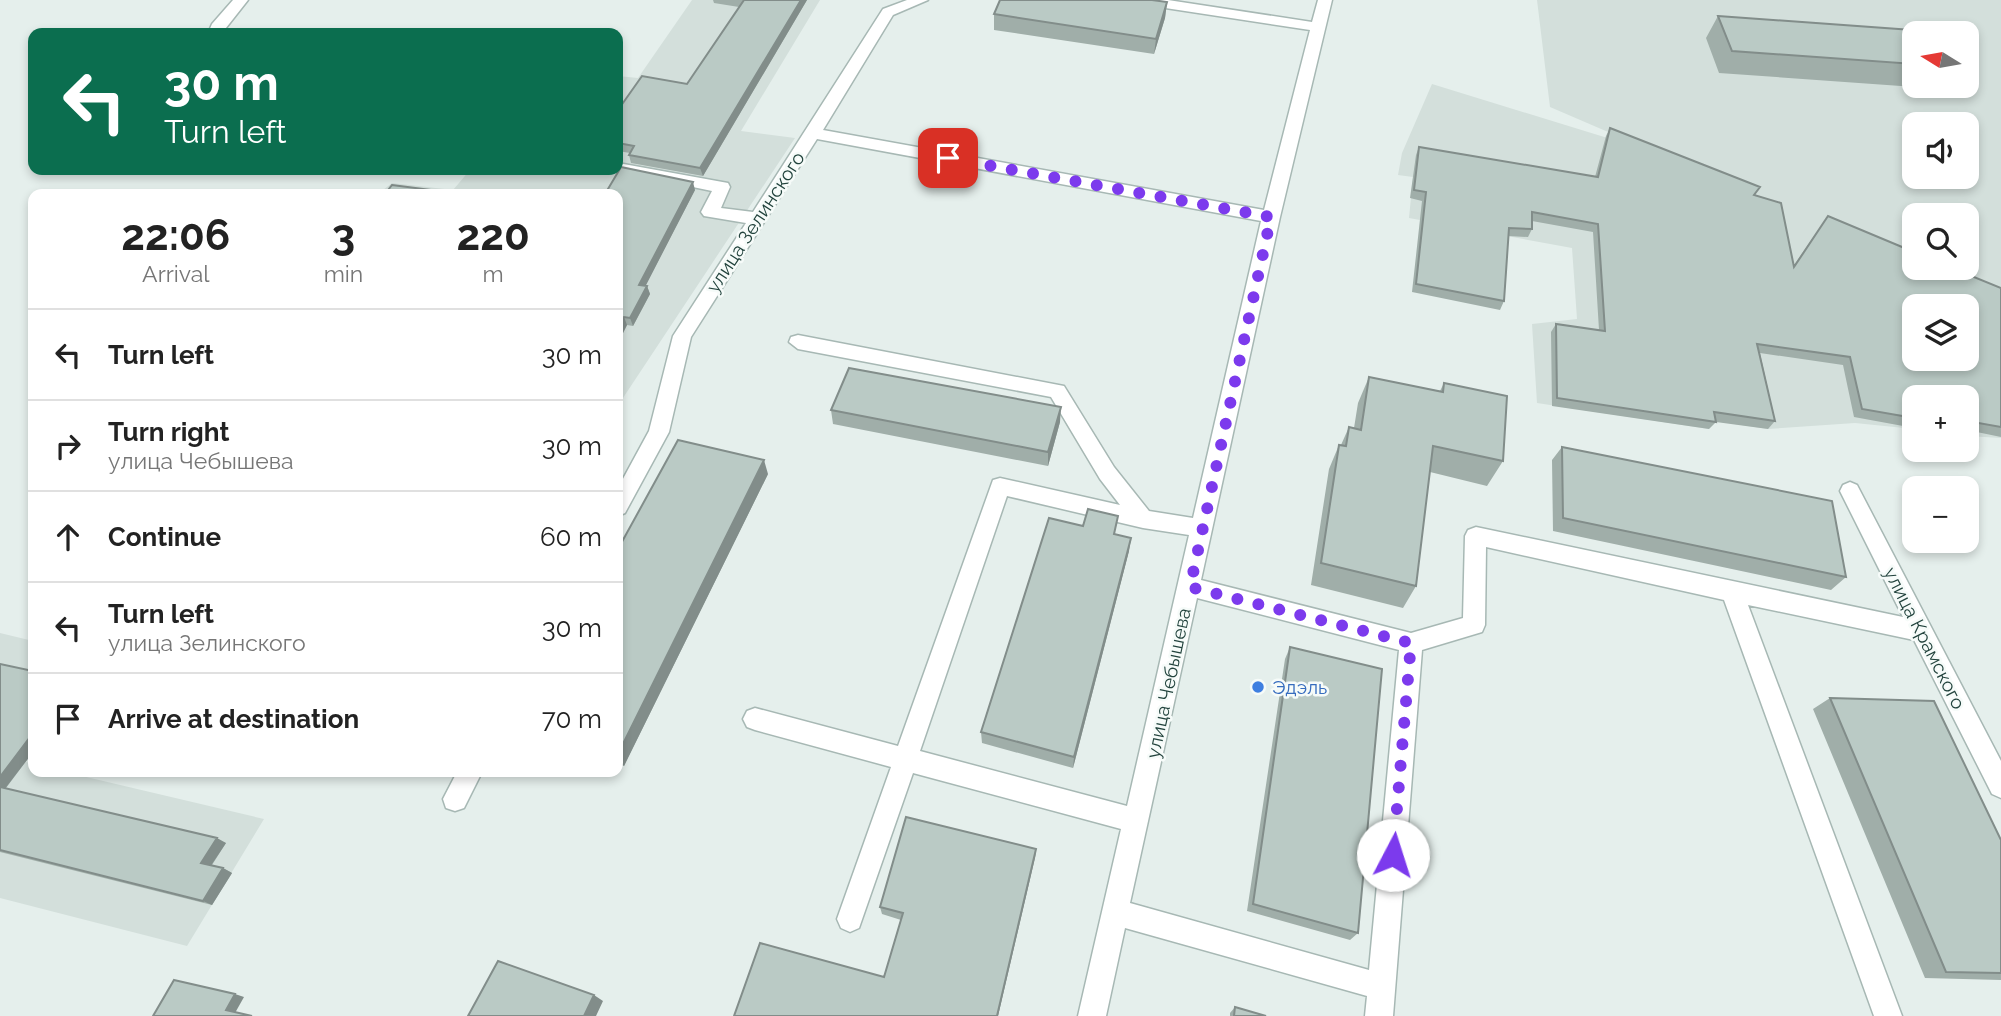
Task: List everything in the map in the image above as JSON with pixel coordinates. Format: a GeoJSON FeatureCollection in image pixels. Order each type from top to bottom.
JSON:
{"type":"FeatureCollection","features":[{"type":"Feature","properties":{"kind":"street"},"geometry":{"type":"LineString","coordinates":[[219,28],[241,0]]}},
{"type":"Feature","properties":{"kind":"street"},"geometry":{"type":"LineString","coordinates":[[813,133],[888,12],[921,0]]}},
{"type":"Feature","properties":{"kind":"street"},"geometry":{"type":"LineString","coordinates":[[1139,0],[1319,27]]}},
{"type":"Feature","properties":{"kind":"street"},"geometry":{"type":"LineString","coordinates":[[1266,19],[1271,0]]}},
{"type":"Feature","properties":{"kind":"street","name":"улица Чебышева"},"geometry":{"type":"LineString","coordinates":[[1092,1016],[1138,821],[1271,217],[1325,0]]}},
{"type":"Feature","properties":{"kind":"street","name":"улица Зелинского"},"geometry":{"type":"LineString","coordinates":[[623,498],[659,432],[681,336],[813,133],[1271,217]]}},
{"type":"Feature","properties":{"kind":"street"},"geometry":{"type":"LineString","coordinates":[[623,169],[722,187],[710,212],[757,219]]}},
{"type":"Feature","properties":{"kind":"street"},"geometry":{"type":"LineString","coordinates":[[798,342],[1058,391],[1107,473],[1143,520]]}},
{"type":"Feature","properties":{"kind":"street"},"geometry":{"type":"LineString","coordinates":[[850,919],[1000,486],[1143,520],[1203,528]]}},
{"type":"Feature","properties":{"kind":"street","name":"улица Крамского"},"geometry":{"type":"LineString","coordinates":[[1850,491],[2001,786]]}},
{"type":"Feature","properties":{"kind":"street"},"geometry":{"type":"LineString","coordinates":[[1190,587],[1411,643],[1474,625],[1476,536],[1921,631]]}},
{"type":"Feature","properties":{"kind":"street"},"geometry":{"type":"LineString","coordinates":[[1732,592],[1888,1016]]}},
{"type":"Feature","properties":{"kind":"street"},"geometry":{"type":"LineString","coordinates":[[1379,1016],[1411,643]]}},
{"type":"Feature","properties":{"kind":"street"},"geometry":{"type":"LineString","coordinates":[[755,719],[1138,821]]}},
{"type":"Feature","properties":{"kind":"street"},"geometry":{"type":"LineString","coordinates":[[455,799],[467,777]]}},
{"type":"Feature","properties":{"kind":"street"},"geometry":{"type":"LineString","coordinates":[[1116,912],[1382,987]]}},
{"type":"Feature","properties":{"kind":"shaded area"},"geometry":{"type":"Polygon","coordinates":[[[692,0],[820,0],[741,131],[795,138],[623,398],[623,189],[454,189],[466,175],[623,175],[623,76],[638,78],[692,0]]]}},
{"type":"Feature","properties":{"kind":"shaded area"},"geometry":{"type":"Polygon","coordinates":[[[1537,0],[2001,0],[2001,438],[1979,437],[1979,385],[1902,385],[1902,428],[1855,423],[1768,429],[1708,420],[1709,429],[1537,403],[1532,324],[1577,319],[1572,248],[1409,218],[1413,177],[1398,175],[1402,153],[1432,84],[1614,140],[1722,181],[1550,107],[1537,0]]]}},
{"type":"Feature","properties":{"kind":"shaded area"},"geometry":{"type":"Polygon","coordinates":[[[392,183],[444,189],[384,189],[392,183]]]}},
{"type":"Feature","properties":{"kind":"shaded area"},"geometry":{"type":"Polygon","coordinates":[[[0,633],[28,640],[28,777],[86,777],[264,819],[187,946],[0,898],[0,633]]]}},
{"type":"Feature","properties":{"kind":"building"},"geometry":{"type":"Polygon","coordinates":[[[744,0],[801,0],[700,168],[629,155],[634,146],[623,144],[623,103],[642,76],[687,84],[744,0]]]}},
{"type":"Feature","properties":{"kind":"building"},"geometry":{"type":"Polygon","coordinates":[[[1000,0],[1167,2],[1156,39],[994,14],[1000,0]]]}},
{"type":"Feature","properties":{"kind":"building"},"geometry":{"type":"Polygon","coordinates":[[[1718,16],[1902,29],[1902,63],[1732,51],[1718,16]]]}},
{"type":"Feature","properties":{"kind":"building"},"geometry":{"type":"Polygon","coordinates":[[[1610,128],[1760,187],[1754,195],[1781,203],[1794,267],[1828,216],[1902,247],[1902,280],[1979,279],[2001,288],[2001,427],[1979,423],[1979,385],[1902,385],[1902,416],[1862,409],[1850,357],[1757,344],[1775,421],[1714,412],[1716,422],[1557,398],[1556,324],[1605,331],[1598,224],[1532,212],[1532,229],[1509,228],[1504,301],[1416,284],[1426,192],[1414,190],[1419,147],[1598,177],[1610,128]]]}},
{"type":"Feature","properties":{"kind":"building"},"geometry":{"type":"Polygon","coordinates":[[[623,167],[693,182],[639,285],[647,286],[630,318],[623,319],[623,189],[608,189],[616,175],[623,175],[623,167]]]}},
{"type":"Feature","properties":{"kind":"building"},"geometry":{"type":"Polygon","coordinates":[[[392,185],[423,189],[389,189],[392,185]]]}},
{"type":"Feature","properties":{"kind":"building"},"geometry":{"type":"Polygon","coordinates":[[[849,368],[1061,407],[1048,452],[831,410],[849,368]]]}},
{"type":"Feature","properties":{"kind":"building"},"geometry":{"type":"Polygon","coordinates":[[[1369,377],[1443,392],[1444,383],[1507,396],[1503,461],[1433,446],[1416,586],[1321,563],[1339,445],[1346,446],[1349,427],[1361,430],[1369,377]]]}},
{"type":"Feature","properties":{"kind":"building"},"geometry":{"type":"Polygon","coordinates":[[[678,440],[764,460],[623,744],[623,540],[678,440]]]}},
{"type":"Feature","properties":{"kind":"building"},"geometry":{"type":"Polygon","coordinates":[[[1562,447],[1832,501],[1846,577],[1563,518],[1562,447]]]}},
{"type":"Feature","properties":{"kind":"building"},"geometry":{"type":"Polygon","coordinates":[[[1088,509],[1118,516],[1114,534],[1131,538],[1074,757],[981,732],[1049,518],[1083,526],[1088,509]]]}},
{"type":"Feature","properties":{"kind":"building"},"geometry":{"type":"Polygon","coordinates":[[[1290,647],[1382,669],[1358,933],[1253,904],[1290,647]]]}},
{"type":"Feature","properties":{"kind":"building"},"geometry":{"type":"Polygon","coordinates":[[[0,664],[28,670],[28,740],[0,777],[0,664]]]}},
{"type":"Feature","properties":{"kind":"building"},"geometry":{"type":"Polygon","coordinates":[[[1830,698],[1934,701],[2001,840],[2001,973],[1946,972],[1830,698]]]}},
{"type":"Feature","properties":{"kind":"building"},"geometry":{"type":"Polygon","coordinates":[[[0,787],[217,838],[201,863],[223,868],[203,901],[0,850],[0,787]]]}},
{"type":"Feature","properties":{"kind":"building"},"geometry":{"type":"Polygon","coordinates":[[[906,817],[1036,849],[997,1016],[734,1016],[760,943],[884,977],[903,913],[880,907],[906,817]]]}},
{"type":"Feature","properties":{"kind":"building"},"geometry":{"type":"Polygon","coordinates":[[[498,961],[594,995],[584,1016],[468,1016],[498,961]]]}},
{"type":"Feature","properties":{"kind":"building"},"geometry":{"type":"Polygon","coordinates":[[[174,980],[235,994],[226,1010],[252,1016],[153,1016],[174,980]]]}},
{"type":"Feature","properties":{"kind":"building"},"geometry":{"type":"Polygon","coordinates":[[[1235,1007],[1266,1016],[1234,1016],[1235,1007]]]}},
{"type":"Feature","properties":{"kind":"place","name":"Эдэль"},"geometry":{"type":"Point","coordinates":[1258,687]}},
{"type":"Feature","properties":{"kind":"route"},"geometry":{"type":"LineString","coordinates":[[948,158],[1271,217],[1190,587],[1411,643],[1393,855]]}}]}
